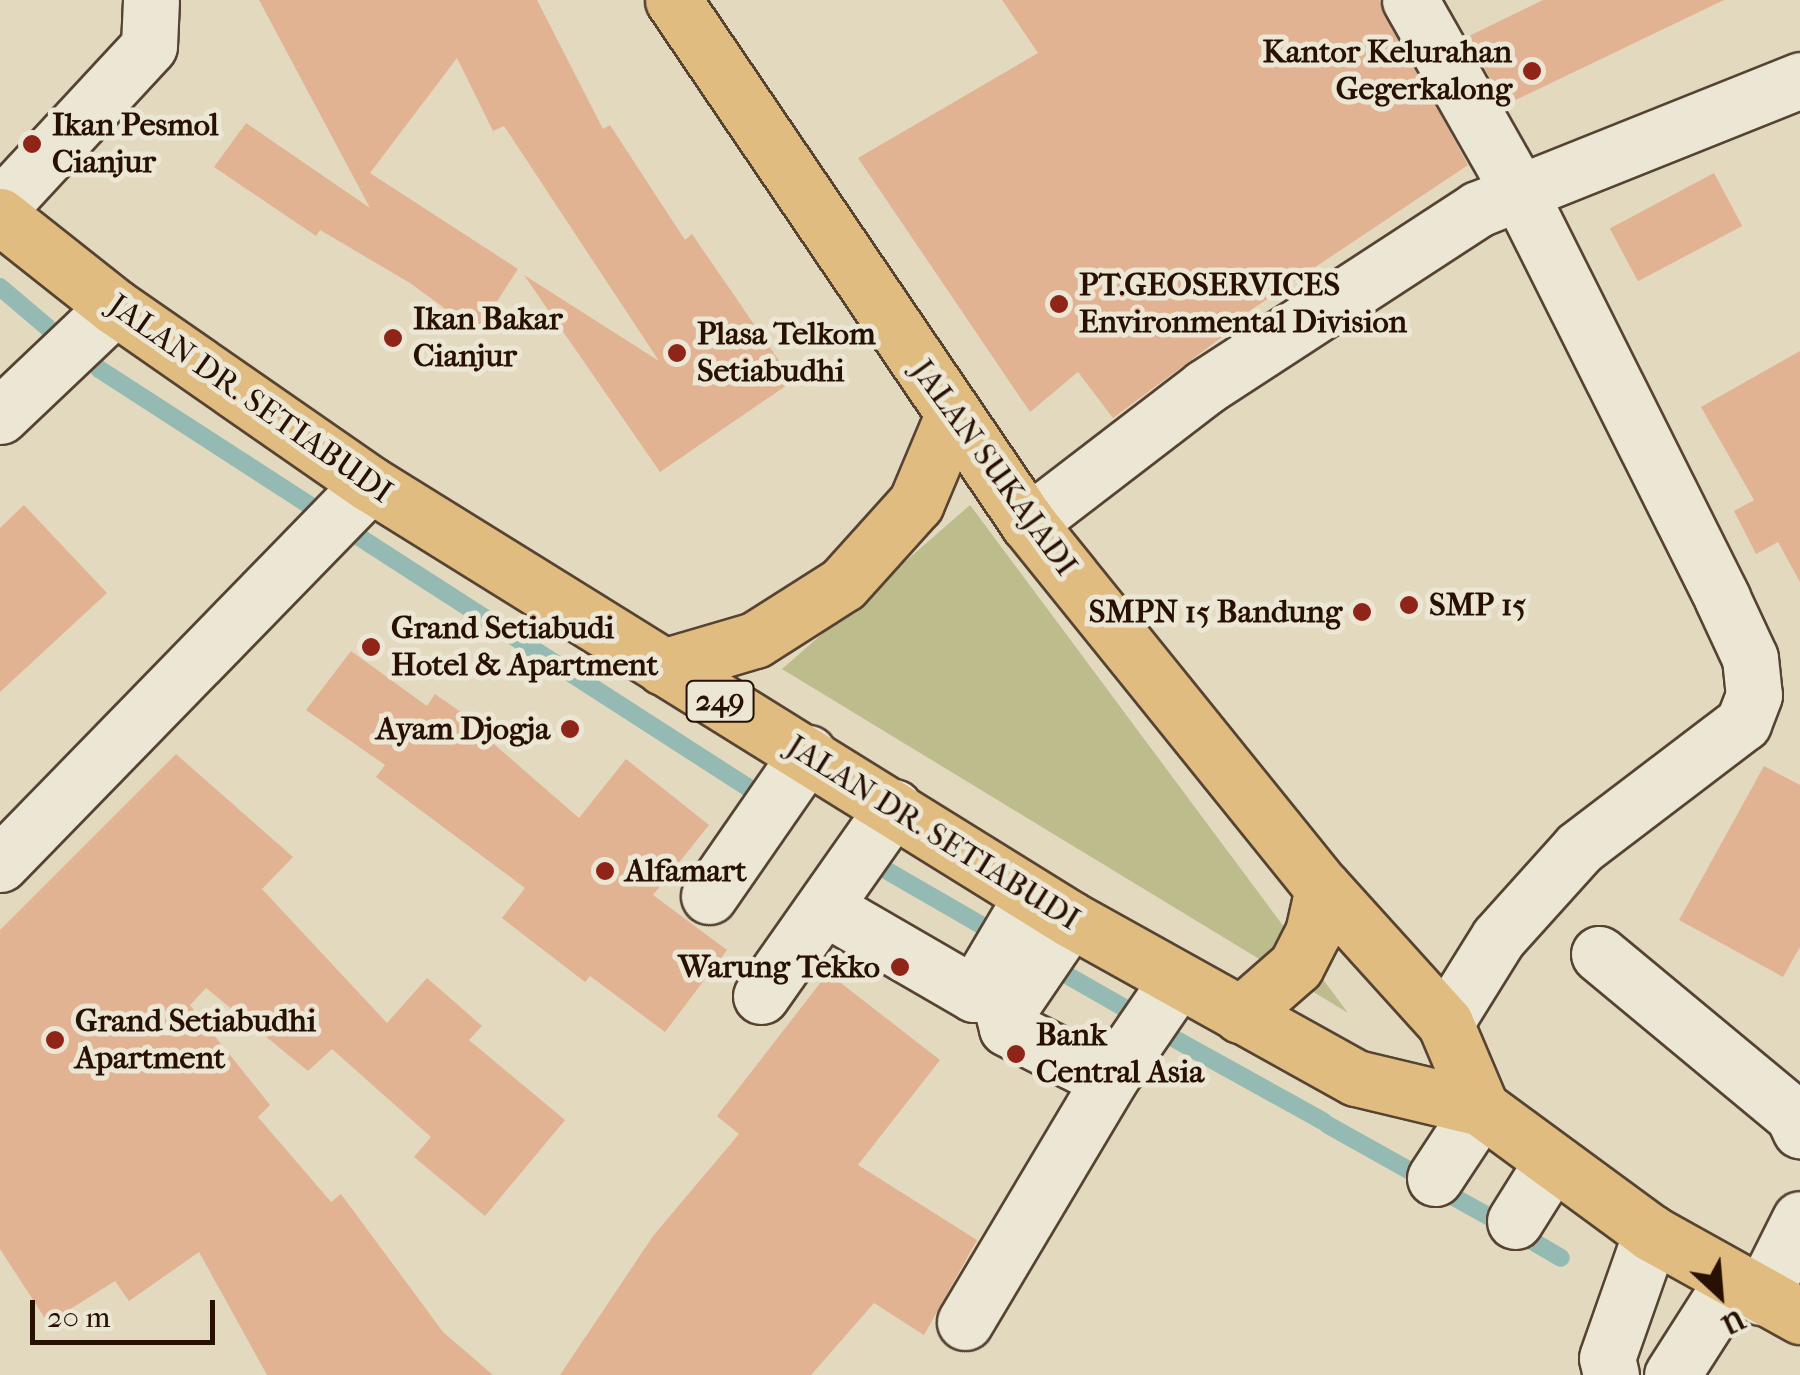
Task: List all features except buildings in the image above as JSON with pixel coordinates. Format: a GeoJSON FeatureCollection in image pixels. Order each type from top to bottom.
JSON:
{"type":"FeatureCollection","features":[{"type":"Feature","properties":{"kind":"main road","name":"JALAN SUKAJADI"},"geometry":{"type":"LineString","coordinates":[[673,0],[1028,523],[1323,888],[1445,1023],[1481,1108]]}},
{"type":"Feature","properties":{"kind":"main road","name":"JALAN DR. SETIABUDI"},"geometry":{"type":"LineString","coordinates":[[0,216],[115,306],[370,484],[1051,907],[1176,982],[1356,1078],[1481,1108],[1651,1233],[1764,1298]]}},
{"type":"Feature","properties":{"kind":"main road"},"geometry":{"type":"LineString","coordinates":[[662,667],[755,640],[842,584],[916,502],[953,415]]}},
{"type":"Feature","properties":{"kind":"main road"},"geometry":{"type":"LineString","coordinates":[[1240,1015],[1296,966],[1313,933],[1323,888]]}},
{"type":"Feature","properties":{"kind":"street"},"geometry":{"type":"LineString","coordinates":[[0,208],[149,46],[151,0]]}},
{"type":"Feature","properties":{"kind":"street"},"geometry":{"type":"LineString","coordinates":[[1410,0],[1518,192],[1750,658],[1754,695],[1744,722],[1580,848],[1498,938],[1445,1023]]}},
{"type":"Feature","properties":{"kind":"street"},"geometry":{"type":"LineString","coordinates":[[1028,523],[1331,299],[1518,192],[1696,127],[1800,80]]}},
{"type":"Feature","properties":{"kind":"street"},"geometry":{"type":"LineString","coordinates":[[0,416],[115,306]]}},
{"type":"Feature","properties":{"kind":"street"},"geometry":{"type":"LineString","coordinates":[[0,864],[370,484]]}},
{"type":"Feature","properties":{"kind":"street"},"geometry":{"type":"LineString","coordinates":[[709,896],[808,753]]}},
{"type":"Feature","properties":{"kind":"street"},"geometry":{"type":"LineString","coordinates":[[761,996],[894,807]]}},
{"type":"Feature","properties":{"kind":"street"},"geometry":{"type":"LineString","coordinates":[[824,907],[974,994],[1051,907]]}},
{"type":"Feature","properties":{"kind":"street"},"geometry":{"type":"LineString","coordinates":[[1051,907],[1004,1016],[1007,1028],[1109,1080]]}},
{"type":"Feature","properties":{"kind":"street"},"geometry":{"type":"LineString","coordinates":[[1600,954],[1793,1115],[1800,1130]]}},
{"type":"Feature","properties":{"kind":"street"},"geometry":{"type":"LineString","coordinates":[[965,1322],[1109,1080],[1176,982]]}},
{"type":"Feature","properties":{"kind":"street"},"geometry":{"type":"LineString","coordinates":[[1434,1178],[1481,1108]]}},
{"type":"Feature","properties":{"kind":"street"},"geometry":{"type":"LineString","coordinates":[[1515,1221],[1552,1162]]}},
{"type":"Feature","properties":{"kind":"street"},"geometry":{"type":"LineString","coordinates":[[1672,1375],[1764,1298],[1800,1219]]}},
{"type":"Feature","properties":{"kind":"street"},"geometry":{"type":"LineString","coordinates":[[1611,1375],[1608,1358],[1651,1233]]}},
{"type":"Feature","properties":{"kind":"green space"},"geometry":{"type":"Polygon","coordinates":[[[970,505],[1348,1013],[782,669],[970,505]]]}},
{"type":"Feature","properties":{"kind":"waterway"},"geometry":{"type":"LineString","coordinates":[[0,287],[47,327]]}},
{"type":"Feature","properties":{"kind":"waterway"},"geometry":{"type":"LineString","coordinates":[[99,369],[328,517]]}},
{"type":"Feature","properties":{"kind":"waterway"},"geometry":{"type":"LineString","coordinates":[[342,526],[766,799]]}},
{"type":"Feature","properties":{"kind":"waterway"},"geometry":{"type":"LineString","coordinates":[[865,858],[995,933]]}},
{"type":"Feature","properties":{"kind":"waterway"},"geometry":{"type":"LineString","coordinates":[[1051,966],[1142,1018]]}},
{"type":"Feature","properties":{"kind":"waterway"},"geometry":{"type":"LineString","coordinates":[[1155,1028],[1323,1121]]}},
{"type":"Feature","properties":{"kind":"waterway"},"geometry":{"type":"LineString","coordinates":[[1328,1125],[1428,1181]]}},
{"type":"Feature","properties":{"kind":"waterway"},"geometry":{"type":"LineString","coordinates":[[1434,1186],[1504,1225]]}},
{"type":"Feature","properties":{"kind":"waterway"},"geometry":{"type":"LineString","coordinates":[[1515,1231],[1561,1258]]}},
{"type":"Feature","properties":{"kind":"place","name":"Kantor Kelurahan Gegerkalong"},"geometry":{"type":"Point","coordinates":[1532,71]}},
{"type":"Feature","properties":{"kind":"place","name":"Ikan Pesmol Cianjur"},"geometry":{"type":"Point","coordinates":[32,144]}},
{"type":"Feature","properties":{"kind":"place","name":"PT.GEOSERVICES Environmental Division"},"geometry":{"type":"Point","coordinates":[1059,304]}},
{"type":"Feature","properties":{"kind":"place","name":"Ikan Bakar Cianjur"},"geometry":{"type":"Point","coordinates":[393,338]}},
{"type":"Feature","properties":{"kind":"place","name":"Plasa Telkom Setiabudhi"},"geometry":{"type":"Point","coordinates":[677,353]}},
{"type":"Feature","properties":{"kind":"place","name":"SMP 15"},"geometry":{"type":"Point","coordinates":[1409,605]}},
{"type":"Feature","properties":{"kind":"place","name":"SMPN 15 Bandung"},"geometry":{"type":"Point","coordinates":[1362,612]}},
{"type":"Feature","properties":{"kind":"place","name":"Grand Setiabudi Hotel & Apartment"},"geometry":{"type":"Point","coordinates":[371,647]}},
{"type":"Feature","properties":{"kind":"place","name":"Ayam Djogja"},"geometry":{"type":"Point","coordinates":[570,729]}},
{"type":"Feature","properties":{"kind":"place","name":"Alfamart"},"geometry":{"type":"Point","coordinates":[605,871]}},
{"type":"Feature","properties":{"kind":"place","name":"Warung Tekko"},"geometry":{"type":"Point","coordinates":[900,967]}},
{"type":"Feature","properties":{"kind":"place","name":"Grand Setiabudhi Apartment"},"geometry":{"type":"Point","coordinates":[55,1040]}},
{"type":"Feature","properties":{"kind":"place","name":"Bank Central Asia"},"geometry":{"type":"Point","coordinates":[1016,1054]}}]}
